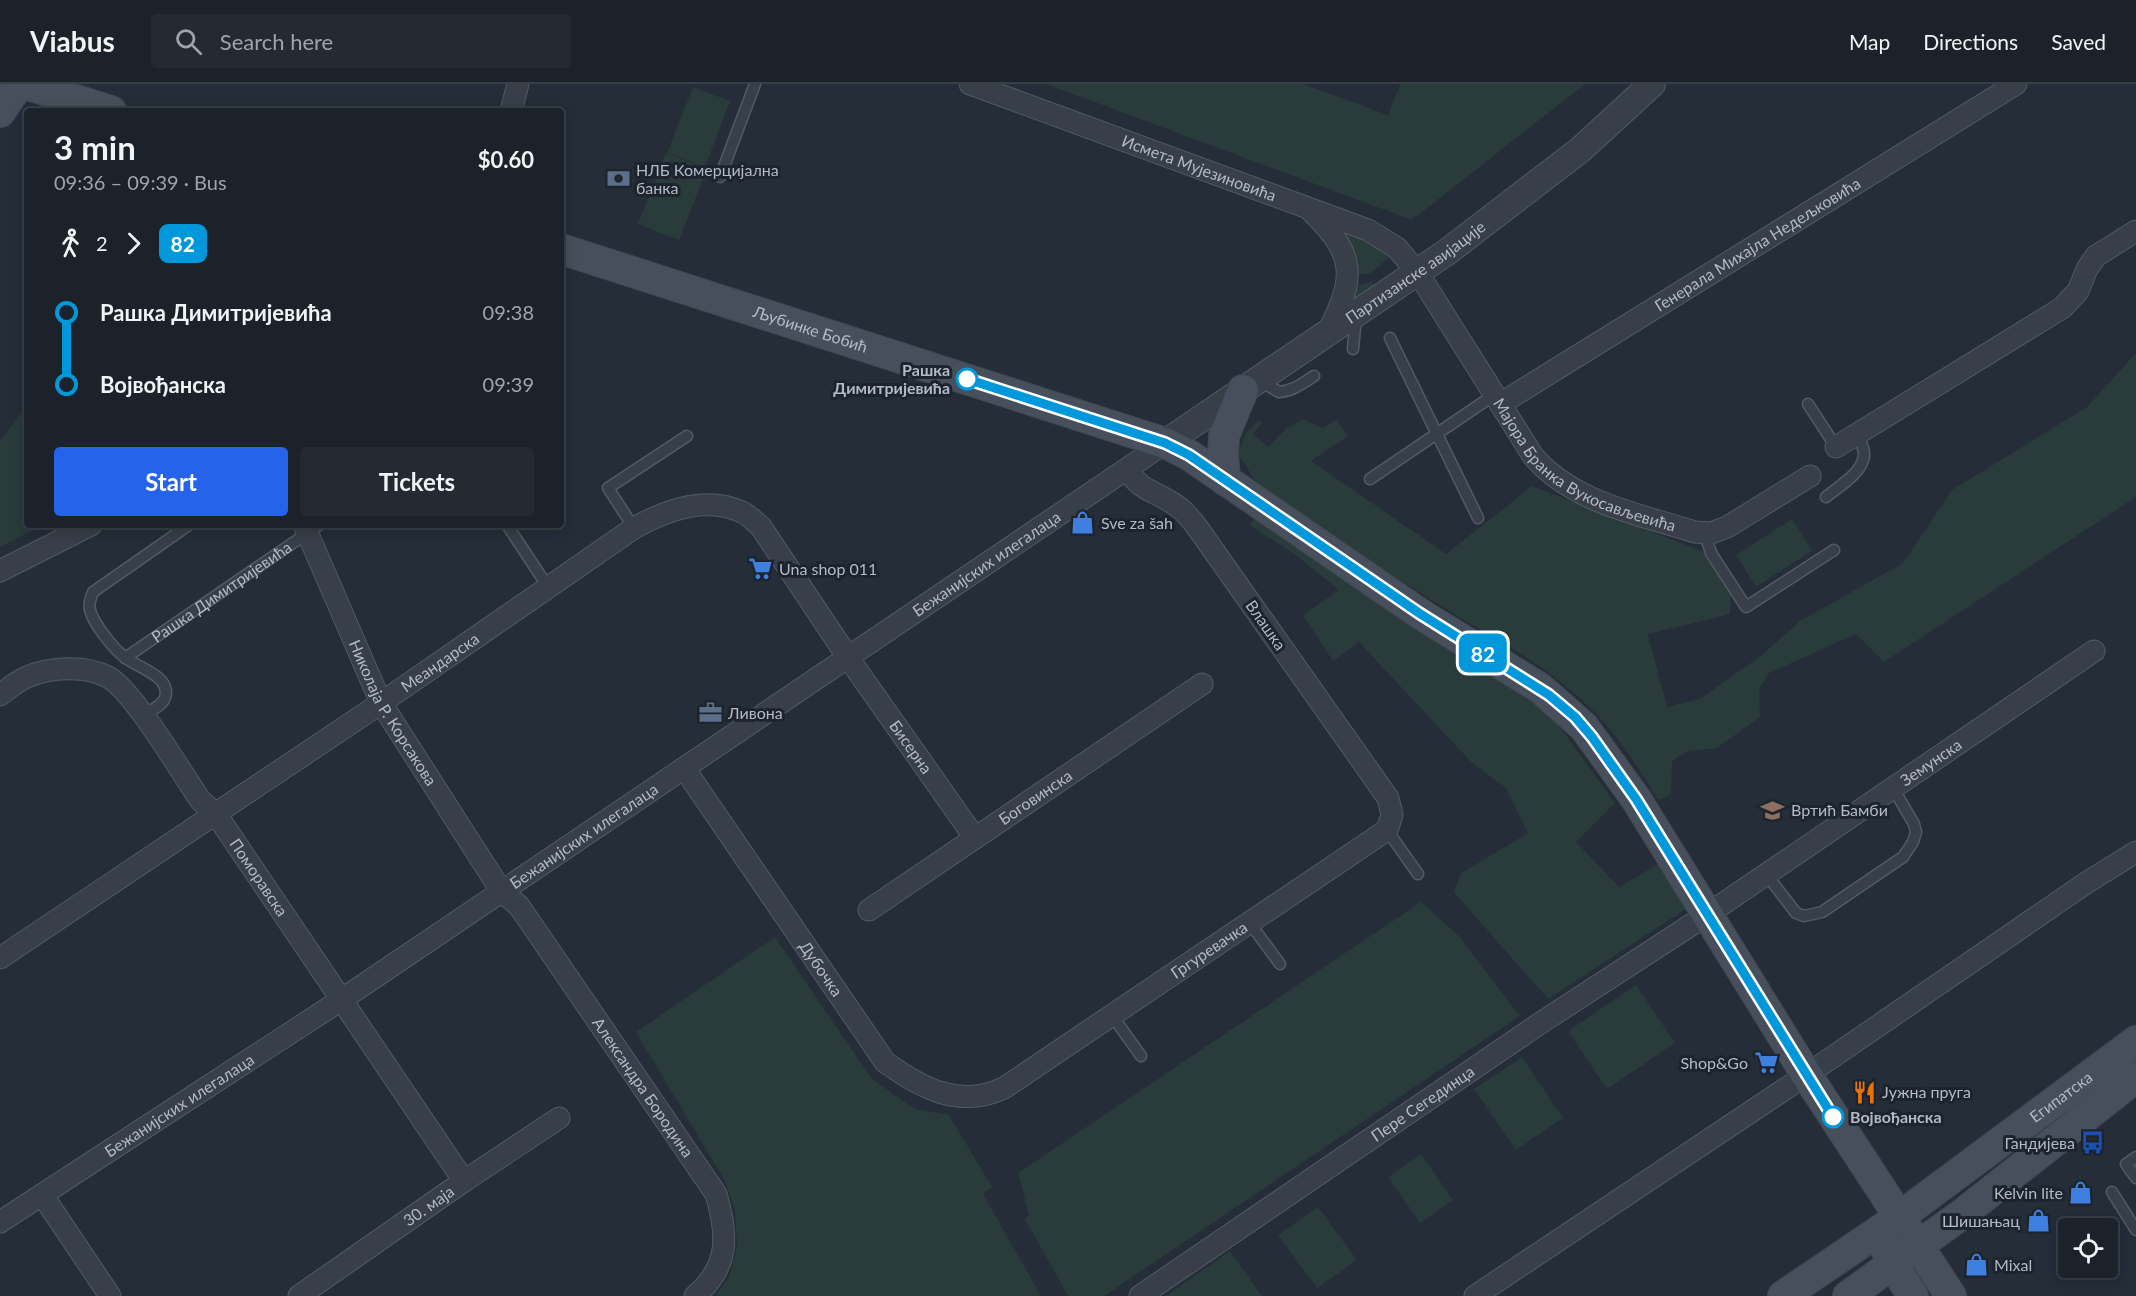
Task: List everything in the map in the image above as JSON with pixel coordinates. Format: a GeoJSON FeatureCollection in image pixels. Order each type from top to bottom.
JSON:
{"type":"FeatureCollection","features":[{"type":"Feature","properties":{"kind":"main road"},"geometry":{"type":"LineString","coordinates":[[0,112],[19,84]]}},
{"type":"Feature","properties":{"kind":"main road"},"geometry":{"type":"LineString","coordinates":[[25,84],[101,108]]}},
{"type":"Feature","properties":{"kind":"main road","name":"Љубинке Бобић"},"geometry":{"type":"LineString","coordinates":[[564,250],[1165,443]]}},
{"type":"Feature","properties":{"kind":"main road"},"geometry":{"type":"LineString","coordinates":[[1225,480],[1222,454],[1224,436],[1250,385]]}},
{"type":"Feature","properties":{"kind":"main road"},"geometry":{"type":"LineString","coordinates":[[1165,443],[1189,455],[1419,613],[1549,695],[1575,717],[1625,782],[1882,1192],[1889,1224],[1883,1244],[1893,1265],[1913,1296]]}},
{"type":"Feature","properties":{"kind":"main road","name":"Египатска"},"geometry":{"type":"LineString","coordinates":[[1889,1224],[2136,1041]]}},
{"type":"Feature","properties":{"kind":"main road","name":"Египатска"},"geometry":{"type":"LineString","coordinates":[[1917,1247],[2136,1077]]}},
{"type":"Feature","properties":{"kind":"main road"},"geometry":{"type":"LineString","coordinates":[[1889,1224],[1917,1247],[1951,1296]]}},
{"type":"Feature","properties":{"kind":"main road"},"geometry":{"type":"LineString","coordinates":[[1783,1296],[1889,1224]]}},
{"type":"Feature","properties":{"kind":"main road"},"geometry":{"type":"LineString","coordinates":[[1848,1296],[1917,1247]]}},
{"type":"Feature","properties":{"kind":"street"},"geometry":{"type":"LineString","coordinates":[[512,108],[518,84]]}},
{"type":"Feature","properties":{"kind":"street","name":"Исмета Мујезиновића"},"geometry":{"type":"LineString","coordinates":[[970,84],[1368,230],[1404,254],[1418,273]]}},
{"type":"Feature","properties":{"kind":"street","name":"Партизанске авијације"},"geometry":{"type":"LineString","coordinates":[[1165,443],[1418,273],[1484,225],[1580,150],[1652,84]]}},
{"type":"Feature","properties":{"kind":"street","name":"Генерала Михајла Недељковића"},"geometry":{"type":"LineString","coordinates":[[1497,400],[2016,84]]}},
{"type":"Feature","properties":{"kind":"street"},"geometry":{"type":"LineString","coordinates":[[1307,207],[1329,228],[1342,249],[1346,265],[1346,293],[1328,332]]}},
{"type":"Feature","properties":{"kind":"street"},"geometry":{"type":"LineString","coordinates":[[1836,447],[2062,308],[2078,291],[2087,269],[2096,256],[2136,231]]}},
{"type":"Feature","properties":{"kind":"street","name":"Мајора Бранка Вукосављевића"},"geometry":{"type":"LineString","coordinates":[[1418,273],[1533,456],[1559,482],[1593,499],[1705,534],[1727,527],[1810,476]]}},
{"type":"Feature","properties":{"kind":"street","name":"Бежанијских илегалаца"},"geometry":{"type":"LineString","coordinates":[[0,1222],[341,1000],[1165,443]]}},
{"type":"Feature","properties":{"kind":"street","name":"Влашка"},"geometry":{"type":"LineString","coordinates":[[1126,470],[1136,483],[1175,504],[1190,517],[1388,798],[1392,815],[1387,830]]}},
{"type":"Feature","properties":{"kind":"street","name":"Меандарска"},"geometry":{"type":"LineString","coordinates":[[0,958],[381,703],[650,519],[685,507],[710,504],[744,513],[761,527],[847,656]]}},
{"type":"Feature","properties":{"kind":"street"},"geometry":{"type":"LineString","coordinates":[[0,571],[85,528]]}},
{"type":"Feature","properties":{"kind":"street","name":"Николаја Р. Корсакова"},"geometry":{"type":"LineString","coordinates":[[310,528],[381,703],[502,892]]}},
{"type":"Feature","properties":{"kind":"street","name":"Земунска"},"geometry":{"type":"LineString","coordinates":[[1708,914],[2094,651]]}},
{"type":"Feature","properties":{"kind":"street","name":"Бисерна"},"geometry":{"type":"LineString","coordinates":[[847,656],[975,838]]}},
{"type":"Feature","properties":{"kind":"street","name":"Поморавска"},"geometry":{"type":"LineString","coordinates":[[0,695],[26,677],[63,669],[85,670],[108,677],[127,693],[201,801],[216,814],[464,1181]]}},
{"type":"Feature","properties":{"kind":"street","name":"Боговинска"},"geometry":{"type":"LineString","coordinates":[[869,910],[1203,684]]}},
{"type":"Feature","properties":{"kind":"street","name":"Дубочка"},"geometry":{"type":"LineString","coordinates":[[684,768],[885,1062],[914,1083],[947,1095],[976,1096],[991,1094],[1004,1088]]}},
{"type":"Feature","properties":{"kind":"street","name":"Гргуревачка"},"geometry":{"type":"LineString","coordinates":[[1004,1088],[1387,830]]}},
{"type":"Feature","properties":{"kind":"street"},"geometry":{"type":"LineString","coordinates":[[1475,1296],[2085,883],[2136,852]]}},
{"type":"Feature","properties":{"kind":"street","name":"Александра Бородина"},"geometry":{"type":"LineString","coordinates":[[502,892],[519,906],[716,1194],[724,1225],[725,1247],[708,1285],[695,1296]]}},
{"type":"Feature","properties":{"kind":"street","name":"Пере Сегединца"},"geometry":{"type":"LineString","coordinates":[[1140,1296],[1532,1029],[1708,914]]}},
{"type":"Feature","properties":{"kind":"street","name":"30. маја"},"geometry":{"type":"LineString","coordinates":[[298,1296],[559,1118]]}},
{"type":"Feature","properties":{"kind":"street"},"geometry":{"type":"LineString","coordinates":[[43,1196],[110,1296]]}},
{"type":"Feature","properties":{"kind":"lane"},"geometry":{"type":"LineString","coordinates":[[720,177],[755,84]]}},
{"type":"Feature","properties":{"kind":"lane"},"geometry":{"type":"LineString","coordinates":[[1353,349],[1356,313]]}},
{"type":"Feature","properties":{"kind":"lane"},"geometry":{"type":"LineString","coordinates":[[1390,338],[1478,518]]}},
{"type":"Feature","properties":{"kind":"lane"},"geometry":{"type":"LineString","coordinates":[[1250,385],[1283,392],[1292,390],[1314,376]]}},
{"type":"Feature","properties":{"kind":"lane"},"geometry":{"type":"LineString","coordinates":[[1371,479],[1437,434],[1497,400]]}},
{"type":"Feature","properties":{"kind":"lane"},"geometry":{"type":"LineString","coordinates":[[1808,404],[1836,447]]}},
{"type":"Feature","properties":{"kind":"lane"},"geometry":{"type":"LineString","coordinates":[[1826,497],[1860,467],[1864,454],[1856,435]]}},
{"type":"Feature","properties":{"kind":"lane"},"geometry":{"type":"LineString","coordinates":[[634,528],[608,488],[687,436]]}},
{"type":"Feature","properties":{"kind":"lane"},"geometry":{"type":"LineString","coordinates":[[143,716],[163,702],[165,697],[163,684],[150,672],[126,658],[105,636],[90,611],[89,602],[93,592],[185,528]]}},
{"type":"Feature","properties":{"kind":"lane","name":"Рашка Димитријевића"},"geometry":{"type":"LineString","coordinates":[[126,658],[310,528]]}},
{"type":"Feature","properties":{"kind":"lane"},"geometry":{"type":"LineString","coordinates":[[509,528],[548,587]]}},
{"type":"Feature","properties":{"kind":"lane"},"geometry":{"type":"LineString","coordinates":[[1705,534],[1710,553],[1746,607],[1834,550]]}},
{"type":"Feature","properties":{"kind":"lane"},"geometry":{"type":"LineString","coordinates":[[1766,874],[1790,908],[1804,916],[1822,912],[1849,894],[1903,857],[1914,842],[1916,832],[1914,824],[1893,788]]}},
{"type":"Feature","properties":{"kind":"lane"},"geometry":{"type":"LineString","coordinates":[[1387,830],[1418,874]]}},
{"type":"Feature","properties":{"kind":"lane"},"geometry":{"type":"LineString","coordinates":[[1249,922],[1280,964]]}},
{"type":"Feature","properties":{"kind":"lane"},"geometry":{"type":"LineString","coordinates":[[1112,1014],[1141,1056]]}},
{"type":"Feature","properties":{"kind":"lane"},"geometry":{"type":"LineString","coordinates":[[2136,1157],[2126,1164],[2136,1178]]}},
{"type":"Feature","properties":{"kind":"lane"},"geometry":{"type":"LineString","coordinates":[[2112,1192],[2136,1230]]}},
{"type":"Feature","properties":{"kind":"shaded area"},"geometry":{"type":"Polygon","coordinates":[[[1046,84],[1303,84],[1388,115],[1400,84],[1585,84],[1412,220],[1046,84]]]}},
{"type":"Feature","properties":{"kind":"shaded area"},"geometry":{"type":"Polygon","coordinates":[[[693,87],[730,101],[705,167],[667,153],[693,87]]]}},
{"type":"Feature","properties":{"kind":"shaded area"},"geometry":{"type":"Polygon","coordinates":[[[666,153],[707,169],[679,240],[638,224],[666,153]]]}},
{"type":"Feature","properties":{"kind":"shaded area"},"geometry":{"type":"Polygon","coordinates":[[[1342,232],[1377,244],[1391,256],[1369,274],[1353,275],[1342,232]]]}},
{"type":"Feature","properties":{"kind":"shaded area"},"geometry":{"type":"Polygon","coordinates":[[[1372,282],[1378,289],[1349,307],[1353,286],[1372,282]]]}},
{"type":"Feature","properties":{"kind":"shaded area"},"geometry":{"type":"Polygon","coordinates":[[[2136,353],[2136,497],[1884,662],[1856,634],[1769,673],[1759,690],[1760,717],[1717,748],[1688,751],[1672,761],[1671,794],[1658,800],[1618,739],[1599,716],[1572,691],[1520,653],[1425,596],[1277,501],[1254,479],[1238,453],[1246,433],[1259,420],[1262,423],[1253,434],[1268,447],[1287,428],[1303,419],[1323,428],[1336,420],[1348,436],[1311,461],[1446,554],[1532,486],[1702,551],[1731,591],[1730,614],[1648,634],[1667,707],[1700,699],[1762,655],[1800,621],[1903,563],[1952,490],[2087,407],[2136,353]]]}},
{"type":"Feature","properties":{"kind":"shaded area"},"geometry":{"type":"Polygon","coordinates":[[[24,409],[24,528],[37,528],[0,547],[0,442],[24,409]]]}},
{"type":"Feature","properties":{"kind":"shaded area"},"geometry":{"type":"Polygon","coordinates":[[[1256,513],[1512,683],[1560,727],[1615,803],[1576,842],[1619,887],[1665,860],[1686,909],[1548,999],[1454,892],[1461,873],[1528,833],[1506,788],[1471,762],[1359,642],[1333,661],[1303,615],[1339,590],[1293,553],[1250,526],[1256,513]]]}},
{"type":"Feature","properties":{"kind":"shaded area"},"geometry":{"type":"Polygon","coordinates":[[[1792,519],[1812,551],[1756,587],[1736,555],[1792,519]]]}},
{"type":"Feature","properties":{"kind":"shaded area"},"geometry":{"type":"Polygon","coordinates":[[[1421,902],[1459,936],[1520,1016],[1104,1296],[1068,1296],[1025,1219],[1029,1215],[1018,1173],[1421,902]]]}},
{"type":"Feature","properties":{"kind":"shaded area"},"geometry":{"type":"Polygon","coordinates":[[[775,937],[872,1079],[915,1109],[949,1115],[992,1187],[983,1194],[1041,1296],[715,1296],[729,1277],[737,1247],[735,1211],[726,1183],[636,1032],[775,937]]]}},
{"type":"Feature","properties":{"kind":"shaded area"},"geometry":{"type":"Polygon","coordinates":[[[1636,985],[1675,1043],[1607,1089],[1568,1031],[1636,985]]]}},
{"type":"Feature","properties":{"kind":"shaded area"},"geometry":{"type":"Polygon","coordinates":[[[1522,1057],[1563,1118],[1516,1150],[1474,1089],[1522,1057]]]}},
{"type":"Feature","properties":{"kind":"shaded area"},"geometry":{"type":"Polygon","coordinates":[[[1421,1154],[1453,1200],[1420,1223],[1388,1177],[1421,1154]]]}},
{"type":"Feature","properties":{"kind":"shaded area"},"geometry":{"type":"Polygon","coordinates":[[[1318,1207],[1357,1260],[1317,1288],[1278,1235],[1318,1207]]]}},
{"type":"Feature","properties":{"kind":"shaded area"},"geometry":{"type":"Polygon","coordinates":[[[1230,1251],[1262,1296],[1166,1296],[1230,1251]]]}},
{"type":"Feature","properties":{"kind":"bus line","name":"82"},"geometry":{"type":"LineString","coordinates":[[967,379],[1165,443],[1189,455],[1419,613],[1549,695],[1575,717],[1625,782],[1833,1117]]}},
{"type":"Feature","properties":{"kind":"place","name":"НЛБ Комерцијална банка"},"geometry":{"type":"Point","coordinates":[618,179]}},
{"type":"Feature","properties":{"kind":"place","name":"Рашка Димитријевића"},"geometry":{"type":"Point","coordinates":[967,379]}},
{"type":"Feature","properties":{"kind":"place","name":"Sve za šah"},"geometry":{"type":"Point","coordinates":[1083,523]}},
{"type":"Feature","properties":{"kind":"place","name":"Una shop 011"},"geometry":{"type":"Point","coordinates":[761,569]}},
{"type":"Feature","properties":{"kind":"place","name":"Ливона"},"geometry":{"type":"Point","coordinates":[710,713]}},
{"type":"Feature","properties":{"kind":"place","name":"Вртић Бамби"},"geometry":{"type":"Point","coordinates":[1773,810]}},
{"type":"Feature","properties":{"kind":"place","name":"Shop&Go"},"geometry":{"type":"Point","coordinates":[1766,1063]}},
{"type":"Feature","properties":{"kind":"place","name":"Јужна пруга"},"geometry":{"type":"Point","coordinates":[1864,1092]}},
{"type":"Feature","properties":{"kind":"place","name":"Војвођанска"},"geometry":{"type":"Point","coordinates":[1833,1117]}},
{"type":"Feature","properties":{"kind":"place","name":"Гандијева"},"geometry":{"type":"Point","coordinates":[2093,1143]}},
{"type":"Feature","properties":{"kind":"place","name":"Kelvin lite"},"geometry":{"type":"Point","coordinates":[2081,1193]}},
{"type":"Feature","properties":{"kind":"place","name":"Шишањац"},"geometry":{"type":"Point","coordinates":[2038,1221]}},
{"type":"Feature","properties":{"kind":"place","name":"Mixal"},"geometry":{"type":"Point","coordinates":[1976,1265]}}]}
